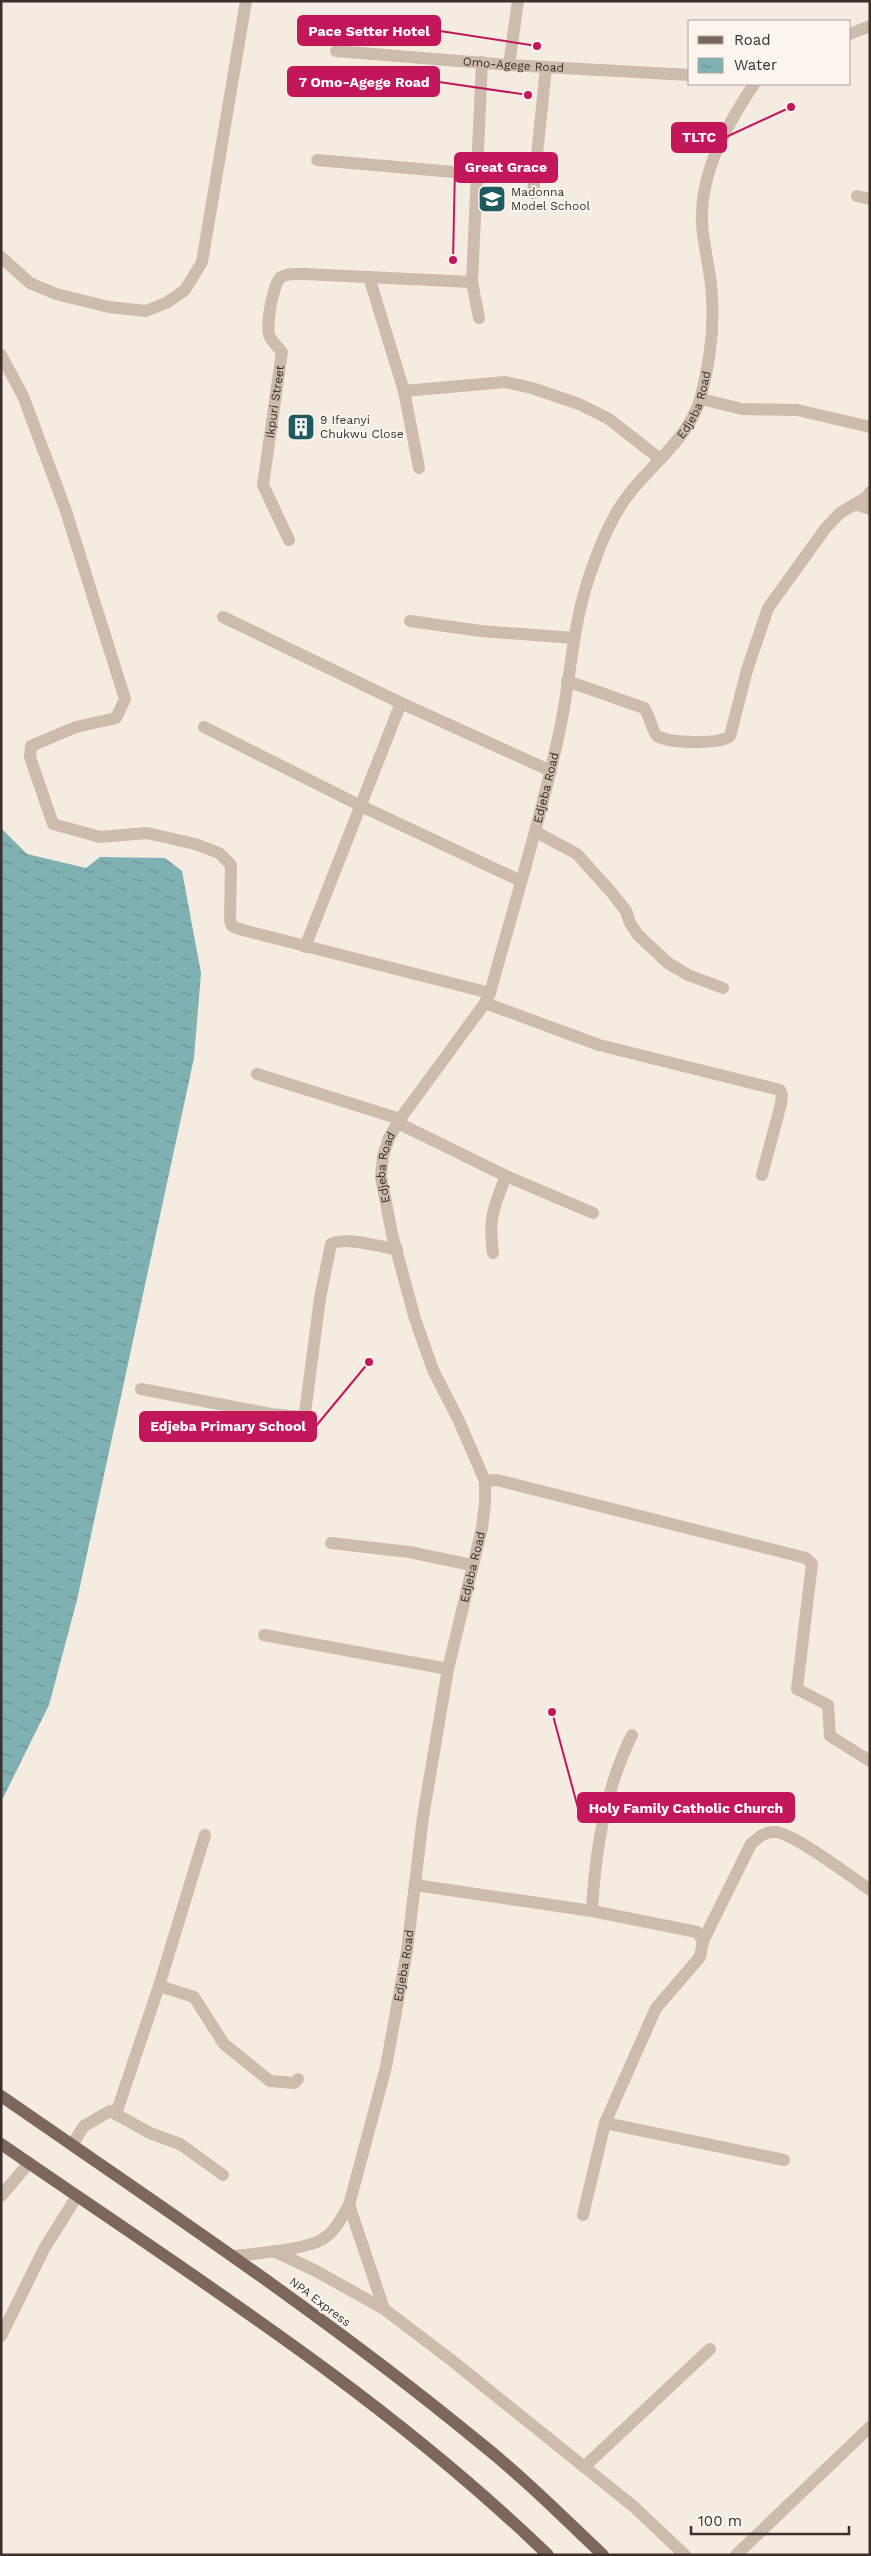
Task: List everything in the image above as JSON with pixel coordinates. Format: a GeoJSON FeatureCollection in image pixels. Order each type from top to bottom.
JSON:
{"type":"FeatureCollection","features":[{"type":"Feature","properties":{"kind":"main road","name":"NPA Express"},"geometry":{"type":"LineString","coordinates":[[1,2096],[233,2256],[413,2388],[481,2443],[603,2555]]}},
{"type":"Feature","properties":{"kind":"main road"},"geometry":{"type":"LineString","coordinates":[[1,2144],[338,2379],[466,2481],[548,2555]]}},
{"type":"Feature","properties":{"kind":"street"},"geometry":{"type":"LineString","coordinates":[[1,257],[30,283],[56,294],[109,307],[146,311],[166,303],[185,290],[202,262],[246,1]]}},
{"type":"Feature","properties":{"kind":"street"},"geometry":{"type":"LineString","coordinates":[[509,65],[518,1]]}},
{"type":"Feature","properties":{"kind":"street"},"geometry":{"type":"LineString","coordinates":[[851,34],[870,26]]}},
{"type":"Feature","properties":{"kind":"street","name":"Omo-Agege Road"},"geometry":{"type":"LineString","coordinates":[[336,50],[546,68],[688,75]]}},
{"type":"Feature","properties":{"kind":"street"},"geometry":{"type":"LineString","coordinates":[[479,318],[472,282],[482,62]]}},
{"type":"Feature","properties":{"kind":"street"},"geometry":{"type":"LineString","coordinates":[[533,193],[546,68]]}},
{"type":"Feature","properties":{"kind":"street","name":"Edjeba Road"},"geometry":{"type":"LineString","coordinates":[[233,2256],[274,2251],[319,2241],[338,2226],[349,2205],[386,2067],[407,1951],[423,1817],[448,1669],[482,1528],[485,1480],[460,1421],[433,1370],[415,1319],[397,1249],[382,1177],[383,1156],[399,1121],[487,998],[536,832],[551,771],[582,594],[598,550],[628,495],[688,426],[700,399],[710,340],[712,308],[702,223],[704,198],[712,160],[728,123],[753,85]]}},
{"type":"Feature","properties":{"kind":"street"},"geometry":{"type":"LineString","coordinates":[[317,160],[477,174]]}},
{"type":"Feature","properties":{"kind":"street"},"geometry":{"type":"LineString","coordinates":[[856,196],[870,199]]}},
{"type":"Feature","properties":{"kind":"street","name":"Ikpuri Street"},"geometry":{"type":"LineString","coordinates":[[289,540],[263,485],[282,352],[270,338],[268,331],[274,289],[283,275],[304,274],[472,282]]}},
{"type":"Feature","properties":{"kind":"street"},"geometry":{"type":"LineString","coordinates":[[369,277],[404,391],[419,468]]}},
{"type":"Feature","properties":{"kind":"street"},"geometry":{"type":"LineString","coordinates":[[1,355],[23,396],[64,508],[125,700],[116,718],[76,727],[31,746],[30,758],[53,824],[100,836],[147,834],[195,844],[219,853],[232,865],[230,920],[232,926],[487,998],[599,1045],[780,1090],[782,1095],[781,1104],[762,1175]]}},
{"type":"Feature","properties":{"kind":"street"},"geometry":{"type":"LineString","coordinates":[[404,391],[505,382],[532,388],[579,404],[609,419],[660,459]]}},
{"type":"Feature","properties":{"kind":"street"},"geometry":{"type":"LineString","coordinates":[[700,399],[742,409],[797,410],[870,427]]}},
{"type":"Feature","properties":{"kind":"street"},"geometry":{"type":"LineString","coordinates":[[567,681],[644,708],[649,715],[653,731],[659,736],[695,742],[725,740],[730,736],[747,670],[768,608],[825,528],[840,513],[867,497],[870,492]]}},
{"type":"Feature","properties":{"kind":"street"},"geometry":{"type":"LineString","coordinates":[[855,504],[870,509]]}},
{"type":"Feature","properties":{"kind":"street"},"geometry":{"type":"LineString","coordinates":[[223,617],[401,703],[551,771]]}},
{"type":"Feature","properties":{"kind":"street"},"geometry":{"type":"LineString","coordinates":[[410,621],[481,630],[574,638]]}},
{"type":"Feature","properties":{"kind":"street"},"geometry":{"type":"LineString","coordinates":[[304,947],[401,703]]}},
{"type":"Feature","properties":{"kind":"street"},"geometry":{"type":"LineString","coordinates":[[204,727],[361,806],[521,881]]}},
{"type":"Feature","properties":{"kind":"street"},"geometry":{"type":"LineString","coordinates":[[536,832],[577,854],[612,892],[626,911],[630,923],[638,935],[668,963],[688,975],[722,988]]}},
{"type":"Feature","properties":{"kind":"street"},"geometry":{"type":"LineString","coordinates":[[257,1074],[399,1121],[506,1176],[593,1213]]}},
{"type":"Feature","properties":{"kind":"street"},"geometry":{"type":"LineString","coordinates":[[494,1253],[490,1228],[493,1210],[506,1176]]}},
{"type":"Feature","properties":{"kind":"street"},"geometry":{"type":"LineString","coordinates":[[140,1389],[271,1414],[302,1417],[305,1413],[320,1298],[331,1244],[336,1241],[347,1241],[397,1249]]}},
{"type":"Feature","properties":{"kind":"street"},"geometry":{"type":"LineString","coordinates":[[485,1480],[497,1480],[806,1558],[812,1564],[796,1689],[828,1706],[830,1736],[870,1761]]}},
{"type":"Feature","properties":{"kind":"street"},"geometry":{"type":"LineString","coordinates":[[331,1543],[408,1552],[472,1565]]}},
{"type":"Feature","properties":{"kind":"street"},"geometry":{"type":"LineString","coordinates":[[264,1635],[448,1669]]}},
{"type":"Feature","properties":{"kind":"street"},"geometry":{"type":"LineString","coordinates":[[592,1911],[607,1796],[618,1763],[632,1735]]}},
{"type":"Feature","properties":{"kind":"street"},"geometry":{"type":"LineString","coordinates":[[583,2215],[605,2124],[656,2008],[700,1957],[703,1941],[751,1844],[762,1834],[775,1831],[813,1850],[870,1890]]}},
{"type":"Feature","properties":{"kind":"street"},"geometry":{"type":"LineString","coordinates":[[116,2114],[159,1986],[204,1835]]}},
{"type":"Feature","properties":{"kind":"street"},"geometry":{"type":"LineString","coordinates":[[415,1885],[592,1911],[697,1932],[703,1941]]}},
{"type":"Feature","properties":{"kind":"street"},"geometry":{"type":"LineString","coordinates":[[159,1986],[194,1997],[224,2044],[267,2079],[294,2083],[298,2079]]}},
{"type":"Feature","properties":{"kind":"street"},"geometry":{"type":"LineString","coordinates":[[72,2145],[84,2126],[110,2111],[150,2133],[180,2144],[223,2175]]}},
{"type":"Feature","properties":{"kind":"street"},"geometry":{"type":"LineString","coordinates":[[605,2124],[784,2160]]}},
{"type":"Feature","properties":{"kind":"street"},"geometry":{"type":"LineString","coordinates":[[1,2196],[29,2163]]}},
{"type":"Feature","properties":{"kind":"street"},"geometry":{"type":"LineString","coordinates":[[1,2336],[44,2249],[77,2196]]}},
{"type":"Feature","properties":{"kind":"street"},"geometry":{"type":"LineString","coordinates":[[349,2205],[384,2309]]}},
{"type":"Feature","properties":{"kind":"street"},"geometry":{"type":"LineString","coordinates":[[274,2251],[316,2271],[384,2309],[450,2358],[633,2506],[685,2555]]}},
{"type":"Feature","properties":{"kind":"street"},"geometry":{"type":"LineString","coordinates":[[584,2467],[710,2349]]}},
{"type":"Feature","properties":{"kind":"street"},"geometry":{"type":"LineString","coordinates":[[736,2555],[870,2427]]}},
{"type":"Feature","properties":{"kind":"water"},"geometry":{"type":"Polygon","coordinates":[[[1,828],[27,854],[86,868],[100,857],[165,858],[182,871],[201,973],[194,1058],[77,1600],[49,1705],[1,1802],[1,828]]]}},
{"type":"Feature","properties":{"kind":"place","name":"Pace Setter Hotel"},"geometry":{"type":"Point","coordinates":[537,46]}},
{"type":"Feature","properties":{"kind":"place","name":"7 Omo-Agege Road"},"geometry":{"type":"Point","coordinates":[528,95]}},
{"type":"Feature","properties":{"kind":"place","name":"TLTC"},"geometry":{"type":"Point","coordinates":[791,107]}},
{"type":"Feature","properties":{"kind":"place","name":"Madonna Model School"},"geometry":{"type":"Point","coordinates":[492,199]}},
{"type":"Feature","properties":{"kind":"place","name":"Great Grace"},"geometry":{"type":"Point","coordinates":[453,260]}},
{"type":"Feature","properties":{"kind":"place","name":"9 Ifeanyi Chukwu Close"},"geometry":{"type":"Point","coordinates":[301,427]}},
{"type":"Feature","properties":{"kind":"place","name":"Edjeba Primary School"},"geometry":{"type":"Point","coordinates":[369,1362]}},
{"type":"Feature","properties":{"kind":"place","name":"Holy Family Catholic Church"},"geometry":{"type":"Point","coordinates":[552,1712]}}]}
